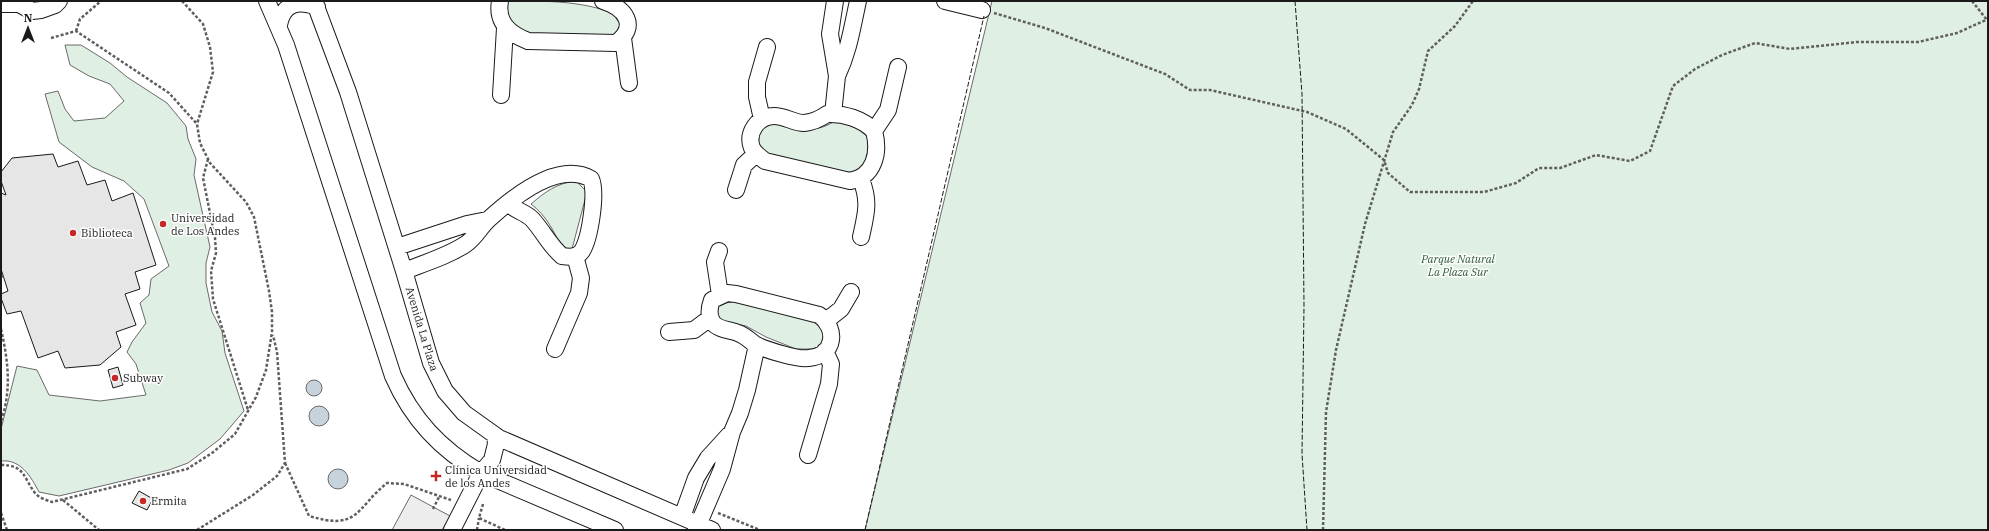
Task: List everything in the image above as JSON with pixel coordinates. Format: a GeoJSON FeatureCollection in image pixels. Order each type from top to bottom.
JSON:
{"type":"FeatureCollection","features":[{"type":"Feature","properties":{"kind":"street"},"geometry":{"type":"LineString","coordinates":[[1,4],[19,4],[32,11],[41,10],[55,5],[59,1]]}},
{"type":"Feature","properties":{"kind":"street"},"geometry":{"type":"LineString","coordinates":[[267,1],[279,25],[393,376],[411,411],[435,440],[449,453],[481,473],[615,530]]}},
{"type":"Feature","properties":{"kind":"street"},"geometry":{"type":"LineString","coordinates":[[500,1],[501,20],[505,28],[517,37],[528,41],[607,44],[616,42],[623,38]]}},
{"type":"Feature","properties":{"kind":"street"},"geometry":{"type":"LineString","coordinates":[[603,1],[621,8],[627,16],[627,29],[623,38],[629,83]]}},
{"type":"Feature","properties":{"kind":"street"},"geometry":{"type":"LineString","coordinates":[[834,114],[837,76],[830,34],[835,1]]}},
{"type":"Feature","properties":{"kind":"street"},"geometry":{"type":"LineString","coordinates":[[837,76],[845,60],[852,35],[858,1]]}},
{"type":"Feature","properties":{"kind":"street"},"geometry":{"type":"LineString","coordinates":[[945,1],[982,10]]}},
{"type":"Feature","properties":{"kind":"street"},"geometry":{"type":"LineString","coordinates":[[279,25],[281,16],[292,5],[301,2],[316,4]]}},
{"type":"Feature","properties":{"kind":"street","name":"Avenida La Plaza"},"geometry":{"type":"LineString","coordinates":[[316,4],[348,92],[397,247],[431,363],[445,391],[464,413],[495,435],[682,517],[702,528]]}},
{"type":"Feature","properties":{"kind":"street"},"geometry":{"type":"LineString","coordinates":[[501,95],[505,28]]}},
{"type":"Feature","properties":{"kind":"street"},"geometry":{"type":"LineString","coordinates":[[762,119],[757,97],[757,82],[767,47]]}},
{"type":"Feature","properties":{"kind":"street"},"geometry":{"type":"LineString","coordinates":[[874,131],[860,121],[834,114],[827,114],[817,120],[803,123],[774,116],[762,119],[755,125],[750,138],[752,147],[756,154],[765,161],[850,181],[861,179],[870,171],[876,148],[874,131],[888,110],[898,67]]}},
{"type":"Feature","properties":{"kind":"street"},"geometry":{"type":"LineString","coordinates":[[736,190],[744,165],[756,154]]}},
{"type":"Feature","properties":{"kind":"street"},"geometry":{"type":"LineString","coordinates":[[404,271],[455,251],[468,243],[477,235],[487,220],[508,204],[519,193],[535,184],[559,176],[575,173],[591,179],[594,186],[593,208],[584,245],[581,252],[575,256],[562,256],[553,249],[531,218],[508,204]]}},
{"type":"Feature","properties":{"kind":"street"},"geometry":{"type":"LineString","coordinates":[[861,179],[867,199],[866,214],[861,237]]}},
{"type":"Feature","properties":{"kind":"street"},"geometry":{"type":"LineString","coordinates":[[397,247],[467,224],[487,220]]}},
{"type":"Feature","properties":{"kind":"street"},"geometry":{"type":"LineString","coordinates":[[719,251],[715,262],[720,295]]}},
{"type":"Feature","properties":{"kind":"street"},"geometry":{"type":"LineString","coordinates":[[555,349],[579,293],[581,278],[575,256]]}},
{"type":"Feature","properties":{"kind":"street"},"geometry":{"type":"LineString","coordinates":[[827,320],[841,309],[851,292]]}},
{"type":"Feature","properties":{"kind":"street"},"geometry":{"type":"LineString","coordinates":[[736,294],[812,313],[827,320],[832,334],[830,345],[826,351],[818,357],[808,359],[792,356],[757,345],[742,335],[714,325],[710,318],[709,308],[712,300],[720,295],[736,294]]}},
{"type":"Feature","properties":{"kind":"street"},"geometry":{"type":"LineString","coordinates":[[669,332],[694,330],[710,318]]}},
{"type":"Feature","properties":{"kind":"street"},"geometry":{"type":"LineString","coordinates":[[702,528],[706,508],[722,469],[732,432],[747,390],[757,345]]}},
{"type":"Feature","properties":{"kind":"street"},"geometry":{"type":"LineString","coordinates":[[808,455],[829,384],[831,364],[826,351]]}},
{"type":"Feature","properties":{"kind":"street"},"geometry":{"type":"LineString","coordinates":[[682,517],[696,478],[708,458],[732,432]]}},
{"type":"Feature","properties":{"kind":"street"},"geometry":{"type":"LineString","coordinates":[[456,529],[465,504],[481,473],[487,467],[493,456],[496,444],[495,435]]}},
{"type":"Feature","properties":{"kind":"path"},"geometry":{"type":"LineString","coordinates":[[76,31],[80,19],[101,1]]}},
{"type":"Feature","properties":{"kind":"path"},"geometry":{"type":"LineString","coordinates":[[1,465],[12,465],[19,469],[40,498],[52,502],[187,469],[212,453],[235,434],[256,397],[266,370],[272,332],[272,312],[269,291],[254,218],[246,202],[208,158],[200,143],[197,124],[213,72],[210,47],[204,24],[182,1]]}},
{"type":"Feature","properties":{"kind":"path"},"geometry":{"type":"LineString","coordinates":[[1323,530],[1326,412],[1336,350],[1352,278],[1384,160],[1393,132],[1412,105],[1419,89],[1428,51],[1455,26],[1473,1]]}},
{"type":"Feature","properties":{"kind":"path"},"geometry":{"type":"LineString","coordinates":[[982,10],[1032,24],[1166,74],[1190,90],[1210,90],[1307,112],[1346,129],[1384,160],[1388,174],[1410,192],[1425,193],[1484,192],[1516,183],[1539,168],[1560,168],[1596,155],[1630,161],[1650,151],[1673,86],[1695,69],[1722,55],[1755,44],[1790,49],[1857,42],[1918,42],[1957,32],[1987,20],[1972,1]]}},
{"type":"Feature","properties":{"kind":"path"},"geometry":{"type":"LineString","coordinates":[[51,38],[76,31],[169,93],[197,124]]}},
{"type":"Feature","properties":{"kind":"path"},"geometry":{"type":"LineString","coordinates":[[208,158],[204,178],[204,190],[215,238],[216,253],[212,271],[213,299],[248,410]]}},
{"type":"Feature","properties":{"kind":"path"},"geometry":{"type":"LineString","coordinates":[[1,329],[9,370],[8,392],[1,421]]}},
{"type":"Feature","properties":{"kind":"path"},"geometry":{"type":"LineString","coordinates":[[272,332],[277,352],[285,463],[309,516],[334,526],[347,524],[359,515],[380,489],[387,483],[395,482],[465,504]]}},
{"type":"Feature","properties":{"kind":"path"},"geometry":{"type":"LineString","coordinates":[[197,530],[252,496],[277,476],[285,463]]}},
{"type":"Feature","properties":{"kind":"path"},"geometry":{"type":"LineString","coordinates":[[433,509],[439,497]]}},
{"type":"Feature","properties":{"kind":"path"},"geometry":{"type":"LineString","coordinates":[[477,530],[485,497]]}},
{"type":"Feature","properties":{"kind":"path"},"geometry":{"type":"LineString","coordinates":[[63,500],[99,530]]}},
{"type":"Feature","properties":{"kind":"path"},"geometry":{"type":"LineString","coordinates":[[706,508],[760,530]]}},
{"type":"Feature","properties":{"kind":"path"},"geometry":{"type":"LineString","coordinates":[[1,513],[7,530]]}},
{"type":"Feature","properties":{"kind":"path"},"geometry":{"type":"LineString","coordinates":[[479,518],[505,530]]}},
{"type":"Feature","properties":{"kind":"green space"},"geometry":{"type":"Polygon","coordinates":[[[507,1],[567,3],[596,8],[622,18],[620,35],[610,40],[521,33],[508,21],[507,1]]]}},
{"type":"Feature","properties":{"kind":"green space","name":"Parque Natural La Plaza Sur"},"geometry":{"type":"Polygon","coordinates":[[[992,1],[1988,1],[1988,530],[865,530],[992,1]]]}},
{"type":"Feature","properties":{"kind":"green space"},"geometry":{"type":"Polygon","coordinates":[[[65,45],[81,45],[110,63],[127,77],[167,103],[186,126],[188,139],[196,159],[194,175],[210,247],[206,263],[206,283],[212,312],[222,331],[225,353],[244,411],[220,439],[188,463],[169,470],[59,496],[39,492],[29,475],[20,466],[8,461],[1,461],[1,429],[17,366],[37,370],[49,395],[100,401],[146,395],[136,364],[127,352],[132,342],[146,323],[140,303],[149,295],[151,279],[169,266],[144,199],[124,181],[92,167],[59,142],[45,94],[58,91],[65,109],[74,121],[105,118],[124,101],[110,84],[89,76],[70,65],[65,45]]]}},
{"type":"Feature","properties":{"kind":"green space"},"geometry":{"type":"Polygon","coordinates":[[[835,121],[853,125],[869,138],[867,157],[860,173],[841,179],[773,160],[758,146],[760,130],[773,122],[797,128],[812,129],[819,128],[835,121]]]}},
{"type":"Feature","properties":{"kind":"green space"},"geometry":{"type":"Polygon","coordinates":[[[576,181],[587,192],[572,249],[563,250],[546,219],[531,204],[557,186],[576,181]]]}},
{"type":"Feature","properties":{"kind":"green space"},"geometry":{"type":"Polygon","coordinates":[[[734,300],[821,321],[826,337],[818,349],[796,349],[766,337],[746,326],[716,320],[717,307],[734,300]]]}},
{"type":"Feature","properties":{"kind":"shaded area"},"geometry":{"type":"Polygon","coordinates":[[[314,380],[320,382],[322,388],[320,394],[314,396],[308,394],[306,388],[308,382],[314,380]]]}},
{"type":"Feature","properties":{"kind":"shaded area"},"geometry":{"type":"Polygon","coordinates":[[[319,406],[326,409],[329,416],[326,423],[319,426],[312,423],[309,416],[312,409],[319,406]]]}},
{"type":"Feature","properties":{"kind":"shaded area"},"geometry":{"type":"Polygon","coordinates":[[[338,469],[345,472],[348,479],[345,486],[338,489],[331,486],[328,479],[331,472],[338,469]]]}},
{"type":"Feature","properties":{"kind":"shaded area"},"geometry":{"type":"Polygon","coordinates":[[[411,495],[450,516],[442,530],[392,530],[411,495]]]}},
{"type":"Feature","properties":{"kind":"building","name":"Biblioteca"},"geometry":{"type":"Polygon","coordinates":[[[53,154],[58,167],[78,161],[87,185],[105,180],[112,201],[133,193],[156,265],[135,272],[140,289],[125,294],[136,325],[116,332],[121,347],[100,365],[65,368],[58,351],[38,358],[21,311],[7,314],[1,298],[1,294],[8,291],[1,269],[1,193],[6,195],[1,181],[1,172],[12,158],[53,154]]]}},
{"type":"Feature","properties":{"kind":"building","name":"Subway"},"geometry":{"type":"Polygon","coordinates":[[[118,367],[123,385],[113,388],[108,370],[118,367]]]}},
{"type":"Feature","properties":{"kind":"building","name":"Ermita"},"geometry":{"type":"Polygon","coordinates":[[[139,491],[153,499],[147,510],[132,503],[139,491]]]}},
{"type":"Feature","properties":{"kind":"fence"},"geometry":{"type":"LineString","coordinates":[[1295,1],[1302,94],[1304,306],[1302,454],[1307,530]]}},
{"type":"Feature","properties":{"kind":"fence"},"geometry":{"type":"LineString","coordinates":[[865,530],[984,16]]}},
{"type":"Feature","properties":{"kind":"place","name":"Universidad de Los Andes"},"geometry":{"type":"Point","coordinates":[163,224]}},
{"type":"Feature","properties":{"kind":"place","name":"Biblioteca"},"geometry":{"type":"Point","coordinates":[73,233]}},
{"type":"Feature","properties":{"kind":"place","name":"Subway"},"geometry":{"type":"Point","coordinates":[115,378]}},
{"type":"Feature","properties":{"kind":"place","name":"Clínica Universidad de los Andes"},"geometry":{"type":"Point","coordinates":[436,476]}},
{"type":"Feature","properties":{"kind":"place","name":"Ermita"},"geometry":{"type":"Point","coordinates":[143,501]}}]}
